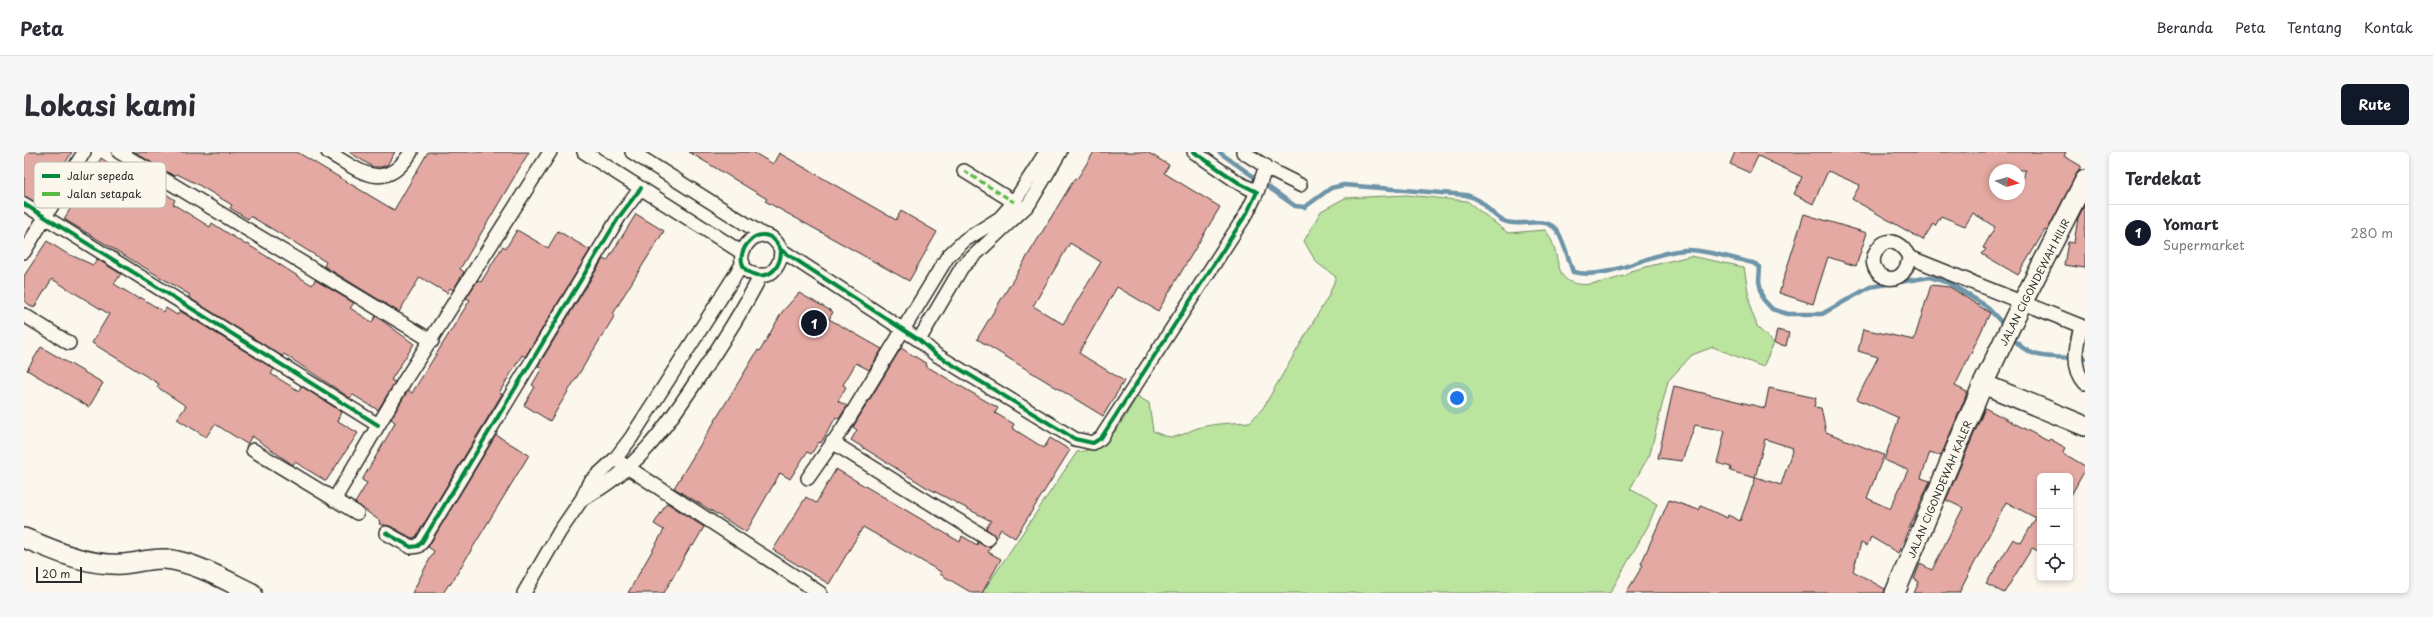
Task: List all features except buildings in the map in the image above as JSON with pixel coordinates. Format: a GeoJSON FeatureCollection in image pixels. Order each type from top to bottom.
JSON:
{"type":"FeatureCollection","features":[{"type":"Feature","properties":{"kind":"main road","name":"JALAN CIGONDEWAH HILIR"},"geometry":{"type":"LineString","coordinates":[[1983,384],[2019,309],[2085,180]]}},
{"type":"Feature","properties":{"kind":"main road"},"geometry":{"type":"LineString","coordinates":[[1983,384],[2085,426]]}},
{"type":"Feature","properties":{"kind":"main road","name":"JALAN CIGONDEWAH KALER"},"geometry":{"type":"LineString","coordinates":[[1895,593],[1983,384]]}},
{"type":"Feature","properties":{"kind":"main road"},"geometry":{"type":"LineString","coordinates":[[24,538],[63,554],[95,563],[123,564],[164,559],[180,562],[252,593]]}},
{"type":"Feature","properties":{"kind":"street"},"geometry":{"type":"LineString","coordinates":[[78,162],[84,152]]}},
{"type":"Feature","properties":{"kind":"street"},"geometry":{"type":"LineString","coordinates":[[119,152],[136,162]]}},
{"type":"Feature","properties":{"kind":"street"},"geometry":{"type":"LineString","coordinates":[[328,152],[358,170],[374,176],[389,175],[397,170],[411,152]]}},
{"type":"Feature","properties":{"kind":"street"},"geometry":{"type":"LineString","coordinates":[[334,500],[378,425],[550,152]]}},
{"type":"Feature","properties":{"kind":"street"},"geometry":{"type":"LineString","coordinates":[[584,152],[641,188],[742,258],[753,274],[770,274],[777,268],[781,260],[781,250]]}},
{"type":"Feature","properties":{"kind":"street"},"geometry":{"type":"LineString","coordinates":[[632,152],[765,236]]}},
{"type":"Feature","properties":{"kind":"street"},"geometry":{"type":"LineString","coordinates":[[808,478],[948,256],[965,240],[1000,218],[1014,202],[1046,152]]}},
{"type":"Feature","properties":{"kind":"street"},"geometry":{"type":"LineString","coordinates":[[919,340],[962,267],[1029,204],[1060,152]]}},
{"type":"Feature","properties":{"kind":"street"},"geometry":{"type":"LineString","coordinates":[[1194,152],[1239,183],[1258,190]]}},
{"type":"Feature","properties":{"kind":"street"},"geometry":{"type":"LineString","coordinates":[[1244,152],[1265,170],[1300,185]]}},
{"type":"Feature","properties":{"kind":"street"},"geometry":{"type":"LineString","coordinates":[[524,593],[560,531],[582,499],[589,483],[615,459],[649,411],[742,258],[746,243],[754,236],[765,236],[772,238],[781,250],[919,340],[935,354],[1068,436],[1083,443],[1093,443],[1101,438],[1247,213],[1258,190],[1265,170]]}},
{"type":"Feature","properties":{"kind":"street"},"geometry":{"type":"LineString","coordinates":[[964,171],[1014,202]]}},
{"type":"Feature","properties":{"kind":"street"},"geometry":{"type":"LineString","coordinates":[[166,180],[432,341]]}},
{"type":"Feature","properties":{"kind":"street"},"geometry":{"type":"LineString","coordinates":[[386,533],[410,547],[418,546],[422,542],[619,217],[641,188]]}},
{"type":"Feature","properties":{"kind":"street"},"geometry":{"type":"LineString","coordinates":[[24,204],[378,425]]}},
{"type":"Feature","properties":{"kind":"street"},"geometry":{"type":"LineString","coordinates":[[24,252],[51,208]]}},
{"type":"Feature","properties":{"kind":"street"},"geometry":{"type":"LineString","coordinates":[[1909,257],[2019,309],[2083,327],[2075,351],[2081,379]]}},
{"type":"Feature","properties":{"kind":"street"},"geometry":{"type":"LineString","coordinates":[[582,499],[597,491],[628,468],[661,434],[720,347],[761,275]]}},
{"type":"Feature","properties":{"kind":"street"},"geometry":{"type":"LineString","coordinates":[[24,315],[69,343]]}},
{"type":"Feature","properties":{"kind":"street"},"geometry":{"type":"LineString","coordinates":[[832,442],[988,539]]}},
{"type":"Feature","properties":{"kind":"street"},"geometry":{"type":"LineString","coordinates":[[253,450],[357,513]]}},
{"type":"Feature","properties":{"kind":"street"},"geometry":{"type":"LineString","coordinates":[[615,459],[820,593]]}},
{"type":"Feature","properties":{"kind":"green space"},"geometry":{"type":"Polygon","coordinates":[[[1407,195],[1467,201],[1508,233],[1545,230],[1553,244],[1560,270],[1564,278],[1571,282],[1580,284],[1590,284],[1610,280],[1627,275],[1630,271],[1690,256],[1744,267],[1751,310],[1758,328],[1774,343],[1763,367],[1713,347],[1692,355],[1668,381],[1650,454],[1630,489],[1657,504],[1648,526],[1610,593],[982,593],[1077,452],[1098,446],[1107,440],[1114,433],[1137,396],[1149,403],[1153,431],[1169,437],[1175,437],[1198,428],[1211,425],[1250,422],[1263,408],[1329,295],[1336,277],[1316,262],[1304,241],[1321,211],[1345,198],[1407,195]]]}},
{"type":"Feature","properties":{"kind":"waterway"},"geometry":{"type":"LineString","coordinates":[[1219,152],[1295,206],[1305,207],[1331,188],[1344,185],[1466,195],[1472,197],[1481,202],[1500,219],[1507,222],[1537,222],[1550,225],[1556,229],[1566,250],[1573,272],[1587,274],[1601,273],[1672,252],[1686,250],[1710,253],[1753,263],[1760,267],[1759,281],[1763,299],[1772,309],[1788,314],[1822,314],[1870,287],[1930,277],[1949,283],[1986,306],[2005,326]]}},
{"type":"Feature","properties":{"kind":"waterway"},"geometry":{"type":"LineString","coordinates":[[2011,335],[2018,344],[2035,354],[2054,357],[2085,358]]}},
{"type":"Feature","properties":{"kind":"marked path"},"geometry":{"type":"LineString","coordinates":[[964,171],[1014,202]]}},
{"type":"Feature","properties":{"kind":"cycle path"},"geometry":{"type":"LineString","coordinates":[[781,250],[778,265],[768,274],[757,275],[746,270],[742,262],[743,252],[747,244],[755,237],[763,235],[773,239],[781,250],[919,340],[935,354],[1075,439],[1093,443],[1101,438],[1247,213],[1257,192],[1239,183],[1194,152]]}},
{"type":"Feature","properties":{"kind":"cycle path"},"geometry":{"type":"LineString","coordinates":[[386,533],[411,547],[418,546],[422,542],[619,217],[641,188]]}},
{"type":"Feature","properties":{"kind":"cycle path"},"geometry":{"type":"LineString","coordinates":[[24,204],[378,425]]}},
{"type":"Feature","properties":{"kind":"place","name":"Yomart"},"geometry":{"type":"Point","coordinates":[814,323]}}]}
